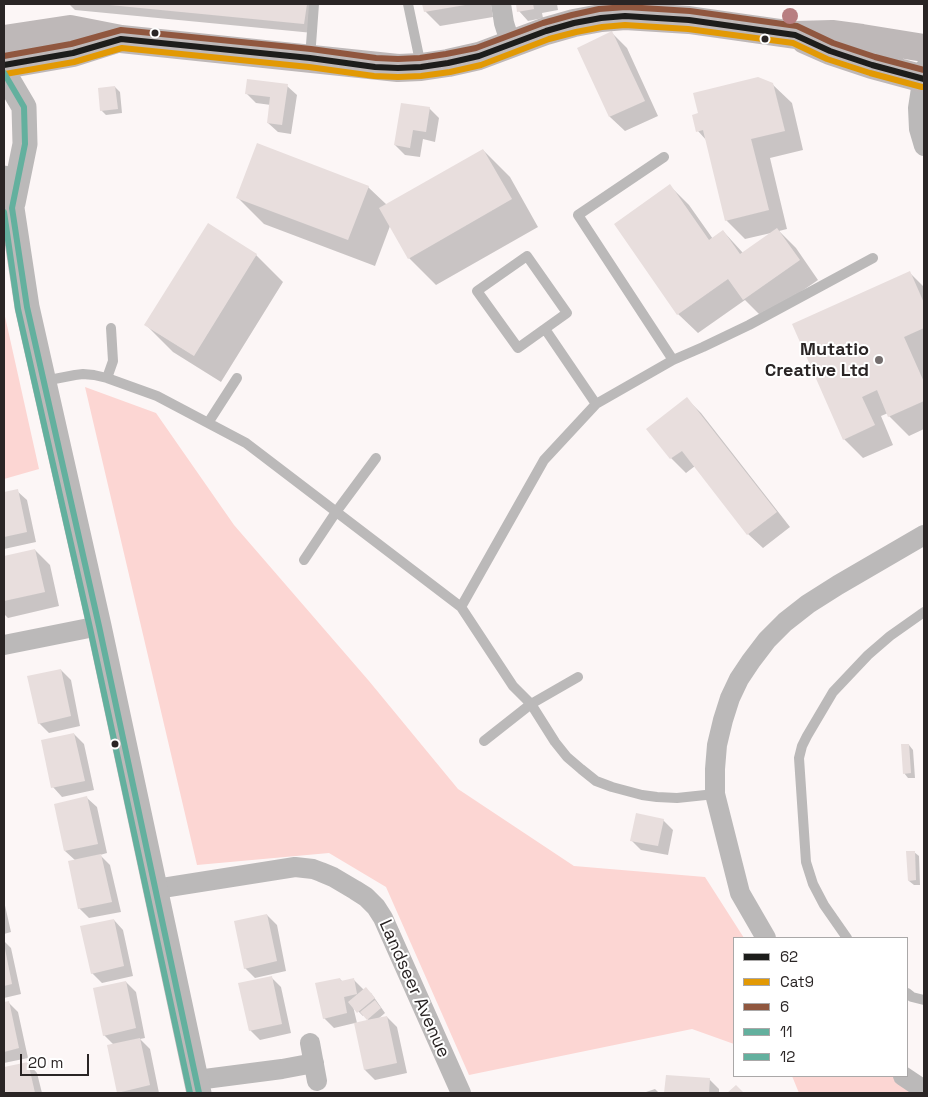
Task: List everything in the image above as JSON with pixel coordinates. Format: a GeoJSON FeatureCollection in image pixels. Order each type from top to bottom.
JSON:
{"type":"FeatureCollection","features":[{"type":"Feature","properties":{"kind":"highway"},"geometry":{"type":"LineString","coordinates":[[4,39],[70,29],[120,39],[398,68],[448,63],[479,56],[546,31],[574,23],[625,16],[689,20],[795,35],[832,34],[924,48]]}},
{"type":"Feature","properties":{"kind":"highway"},"geometry":{"type":"LineString","coordinates":[[795,35],[830,52],[872,66],[924,76]]}},
{"type":"Feature","properties":{"kind":"highway"},"geometry":{"type":"LineString","coordinates":[[4,65],[73,52],[120,39]]}},
{"type":"Feature","properties":{"kind":"street"},"geometry":{"type":"LineString","coordinates":[[501,4],[504,23],[511,45]]}},
{"type":"Feature","properties":{"kind":"street"},"geometry":{"type":"LineString","coordinates":[[4,73],[24,107],[25,144],[8,208]]}},
{"type":"Feature","properties":{"kind":"street"},"geometry":{"type":"LineString","coordinates":[[924,76],[918,108],[918,121],[924,146]]}},
{"type":"Feature","properties":{"kind":"street"},"geometry":{"type":"LineString","coordinates":[[4,178],[27,307],[99,626],[198,1087],[282,1069],[316,1072],[310,1044]]}},
{"type":"Feature","properties":{"kind":"street"},"geometry":{"type":"LineString","coordinates":[[765,937],[740,893],[715,794],[717,745],[730,698],[739,679],[766,640],[785,622],[808,604],[838,585],[924,535]]}},
{"type":"Feature","properties":{"kind":"street"},"geometry":{"type":"LineString","coordinates":[[4,645],[99,626]]}},
{"type":"Feature","properties":{"kind":"street","name":"Landseer Avenue"},"geometry":{"type":"LineString","coordinates":[[156,889],[295,867],[322,872],[355,890],[376,907],[383,918],[461,1093]]}},
{"type":"Feature","properties":{"kind":"street"},"geometry":{"type":"LineString","coordinates":[[904,1077],[924,1090]]}},
{"type":"Feature","properties":{"kind":"lane"},"geometry":{"type":"LineString","coordinates":[[310,58],[314,4]]}},
{"type":"Feature","properties":{"kind":"lane"},"geometry":{"type":"LineString","coordinates":[[408,4],[421,67]]}},
{"type":"Feature","properties":{"kind":"lane"},"geometry":{"type":"LineString","coordinates":[[664,157],[578,215],[673,360]]}},
{"type":"Feature","properties":{"kind":"lane"},"geometry":{"type":"LineString","coordinates":[[527,256],[567,313],[545,329],[518,348],[477,291],[527,256]]}},
{"type":"Feature","properties":{"kind":"lane"},"geometry":{"type":"LineString","coordinates":[[461,607],[544,460],[596,404],[673,360],[750,326],[873,258]]}},
{"type":"Feature","properties":{"kind":"lane"},"geometry":{"type":"LineString","coordinates":[[107,378],[113,361],[111,328]]}},
{"type":"Feature","properties":{"kind":"lane"},"geometry":{"type":"LineString","coordinates":[[545,329],[596,404]]}},
{"type":"Feature","properties":{"kind":"lane"},"geometry":{"type":"LineString","coordinates":[[44,381],[83,374],[107,378],[157,396],[246,443],[461,607],[513,686],[531,704],[561,750],[581,769],[596,780],[621,790],[657,798],[715,794]]}},
{"type":"Feature","properties":{"kind":"lane"},"geometry":{"type":"LineString","coordinates":[[208,423],[237,378]]}},
{"type":"Feature","properties":{"kind":"lane"},"geometry":{"type":"LineString","coordinates":[[304,560],[336,512],[376,458]]}},
{"type":"Feature","properties":{"kind":"lane"},"geometry":{"type":"LineString","coordinates":[[846,937],[824,905],[813,884],[806,862],[799,758],[807,736],[833,692],[868,655],[890,636],[924,612]]}},
{"type":"Feature","properties":{"kind":"lane"},"geometry":{"type":"LineString","coordinates":[[484,741],[531,704],[578,677]]}},
{"type":"Feature","properties":{"kind":"lane"},"geometry":{"type":"LineString","coordinates":[[908,994],[912,997],[924,1000]]}},
{"type":"Feature","properties":{"kind":"shaded area"},"geometry":{"type":"Polygon","coordinates":[[[4,312],[39,469],[4,479],[4,312]]]}},
{"type":"Feature","properties":{"kind":"shaded area"},"geometry":{"type":"Polygon","coordinates":[[[85,387],[156,413],[234,525],[369,681],[458,789],[574,866],[705,877],[743,937],[733,937],[733,1044],[692,1029],[469,1075],[386,887],[329,853],[197,865],[85,387]]]}},
{"type":"Feature","properties":{"kind":"shaded area"},"geometry":{"type":"Polygon","coordinates":[[[792,1077],[907,1077],[924,1093],[799,1093],[792,1077]]]}},
{"type":"Feature","properties":{"kind":"building"},"geometry":{"type":"Polygon","coordinates":[[[110,4],[307,4],[304,24],[110,4]]]}},
{"type":"Feature","properties":{"kind":"building"},"geometry":{"type":"Polygon","coordinates":[[[422,4],[465,4],[465,5],[424,12],[422,4]]]}},
{"type":"Feature","properties":{"kind":"building"},"geometry":{"type":"Polygon","coordinates":[[[516,4],[533,4],[534,9],[517,12],[516,4]]]}},
{"type":"Feature","properties":{"kind":"building"},"geometry":{"type":"Polygon","coordinates":[[[612,31],[645,101],[609,117],[577,48],[612,31]]]}},
{"type":"Feature","properties":{"kind":"building"},"geometry":{"type":"Polygon","coordinates":[[[758,77],[773,83],[785,131],[751,139],[769,210],[725,221],[703,130],[696,132],[692,115],[698,113],[693,93],[758,77]]]}},
{"type":"Feature","properties":{"kind":"building"},"geometry":{"type":"Polygon","coordinates":[[[247,79],[288,84],[282,125],[267,123],[270,97],[245,94],[247,79]]]}},
{"type":"Feature","properties":{"kind":"building"},"geometry":{"type":"Polygon","coordinates":[[[115,86],[118,109],[100,111],[98,88],[115,86]]]}},
{"type":"Feature","properties":{"kind":"building"},"geometry":{"type":"Polygon","coordinates":[[[401,103],[430,107],[426,132],[413,130],[410,148],[394,145],[401,103]]]}},
{"type":"Feature","properties":{"kind":"building"},"geometry":{"type":"Polygon","coordinates":[[[257,143],[369,186],[348,240],[236,198],[257,143]]]}},
{"type":"Feature","properties":{"kind":"building"},"geometry":{"type":"Polygon","coordinates":[[[483,149],[512,199],[408,259],[379,208],[483,149]]]}},
{"type":"Feature","properties":{"kind":"building"},"geometry":{"type":"Polygon","coordinates":[[[670,184],[709,240],[723,230],[740,254],[777,228],[800,260],[743,300],[728,279],[677,315],[614,224],[670,184]]]}},
{"type":"Feature","properties":{"kind":"building"},"geometry":{"type":"Polygon","coordinates":[[[208,223],[257,254],[194,356],[144,325],[208,223]]]}},
{"type":"Feature","properties":{"kind":"building"},"geometry":{"type":"Polygon","coordinates":[[[910,271],[924,303],[924,328],[904,337],[924,382],[924,401],[888,417],[877,390],[862,397],[875,425],[843,440],[792,324],[910,271]]]}},
{"type":"Feature","properties":{"kind":"building"},"geometry":{"type":"Polygon","coordinates":[[[687,397],[777,512],[747,535],[682,451],[670,459],[646,429],[687,397]]]}},
{"type":"Feature","properties":{"kind":"building"},"geometry":{"type":"Polygon","coordinates":[[[18,489],[27,532],[4,537],[4,492],[18,489]]]}},
{"type":"Feature","properties":{"kind":"building"},"geometry":{"type":"Polygon","coordinates":[[[35,549],[45,592],[4,601],[4,556],[35,549]]]}},
{"type":"Feature","properties":{"kind":"building"},"geometry":{"type":"Polygon","coordinates":[[[61,669],[71,716],[38,724],[27,676],[61,669]]]}},
{"type":"Feature","properties":{"kind":"building"},"geometry":{"type":"Polygon","coordinates":[[[74,733],[85,781],[51,788],[41,740],[74,733]]]}},
{"type":"Feature","properties":{"kind":"building"},"geometry":{"type":"Polygon","coordinates":[[[901,744],[909,744],[911,773],[903,774],[901,744]]]}},
{"type":"Feature","properties":{"kind":"building"},"geometry":{"type":"Polygon","coordinates":[[[87,796],[98,844],[64,851],[54,804],[87,796]]]}},
{"type":"Feature","properties":{"kind":"building"},"geometry":{"type":"Polygon","coordinates":[[[636,813],[664,819],[658,846],[630,841],[636,813]]]}},
{"type":"Feature","properties":{"kind":"building"},"geometry":{"type":"Polygon","coordinates":[[[906,851],[915,851],[916,880],[908,881],[906,851]]]}},
{"type":"Feature","properties":{"kind":"building"},"geometry":{"type":"Polygon","coordinates":[[[101,854],[112,902],[78,909],[68,861],[101,854]]]}},
{"type":"Feature","properties":{"kind":"building"},"geometry":{"type":"Polygon","coordinates":[[[267,914],[277,961],[244,969],[234,921],[267,914]]]}},
{"type":"Feature","properties":{"kind":"building"},"geometry":{"type":"Polygon","coordinates":[[[114,919],[124,966],[91,974],[80,926],[114,919]]]}},
{"type":"Feature","properties":{"kind":"building"},"geometry":{"type":"Polygon","coordinates":[[[4,950],[12,984],[4,986],[4,950]]]}},
{"type":"Feature","properties":{"kind":"building"},"geometry":{"type":"Polygon","coordinates":[[[272,976],[282,1024],[249,1031],[238,983],[272,976]]]}},
{"type":"Feature","properties":{"kind":"building"},"geometry":{"type":"Polygon","coordinates":[[[340,978],[341,981],[354,978],[357,994],[344,997],[347,1013],[323,1019],[315,983],[340,978]]]}},
{"type":"Feature","properties":{"kind":"building"},"geometry":{"type":"Polygon","coordinates":[[[126,981],[136,1028],[103,1036],[93,988],[126,981]]]}},
{"type":"Feature","properties":{"kind":"building"},"geometry":{"type":"Polygon","coordinates":[[[366,987],[375,998],[357,1013],[348,1002],[366,987]]]}},
{"type":"Feature","properties":{"kind":"building"},"geometry":{"type":"Polygon","coordinates":[[[375,1000],[381,1008],[367,1020],[360,1012],[375,1000]]]}},
{"type":"Feature","properties":{"kind":"building"},"geometry":{"type":"Polygon","coordinates":[[[9,1001],[19,1048],[4,1052],[4,1002],[9,1001]]]}},
{"type":"Feature","properties":{"kind":"building"},"geometry":{"type":"Polygon","coordinates":[[[387,1016],[397,1063],[364,1070],[354,1023],[387,1016]]]}},
{"type":"Feature","properties":{"kind":"building"},"geometry":{"type":"Polygon","coordinates":[[[140,1038],[150,1085],[117,1093],[107,1045],[140,1038]]]}},
{"type":"Feature","properties":{"kind":"building"},"geometry":{"type":"Polygon","coordinates":[[[28,1062],[35,1093],[4,1093],[4,1067],[28,1062]]]}},
{"type":"Feature","properties":{"kind":"building"},"geometry":{"type":"Polygon","coordinates":[[[666,1075],[710,1078],[709,1093],[664,1093],[666,1075]]]}},
{"type":"Feature","properties":{"kind":"building"},"geometry":{"type":"Polygon","coordinates":[[[736,1085],[744,1093],[727,1093],[736,1085]]]}},
{"type":"Feature","properties":{"kind":"transit line","name":"6"},"geometry":{"type":"LineString","coordinates":[[4,56],[71,44],[121,30],[311,49],[376,58],[420,58],[476,48],[543,23],[572,15],[599,9],[626,7],[690,11],[797,26],[833,43],[924,70]]}},
{"type":"Feature","properties":{"kind":"transit line","name":"62"},"geometry":{"type":"LineString","coordinates":[[4,65],[73,53],[121,39],[310,58],[375,67],[421,67],[479,56],[546,31],[574,23],[625,16],[689,20],[795,35],[830,51],[924,79]]}},
{"type":"Feature","properties":{"kind":"transit line","name":"Cat9"},"geometry":{"type":"LineString","coordinates":[[5,74],[74,62],[122,48],[309,67],[374,76],[421,76],[481,65],[549,39],[576,32],[625,25],[688,29],[793,43],[827,59],[922,87]]}},
{"type":"Feature","properties":{"kind":"transit line","name":"11"},"geometry":{"type":"LineString","coordinates":[[4,73],[24,107],[25,144],[12,208],[27,307],[99,626],[199,1093]]}},
{"type":"Feature","properties":{"kind":"transit line","name":"12"},"geometry":{"type":"LineString","coordinates":[[4,212],[18,309],[90,628],[190,1093]]}},
{"type":"Feature","properties":{"kind":"place","name":"Mutatio Creative Ltd"},"geometry":{"type":"Point","coordinates":[879,360]}}]}
